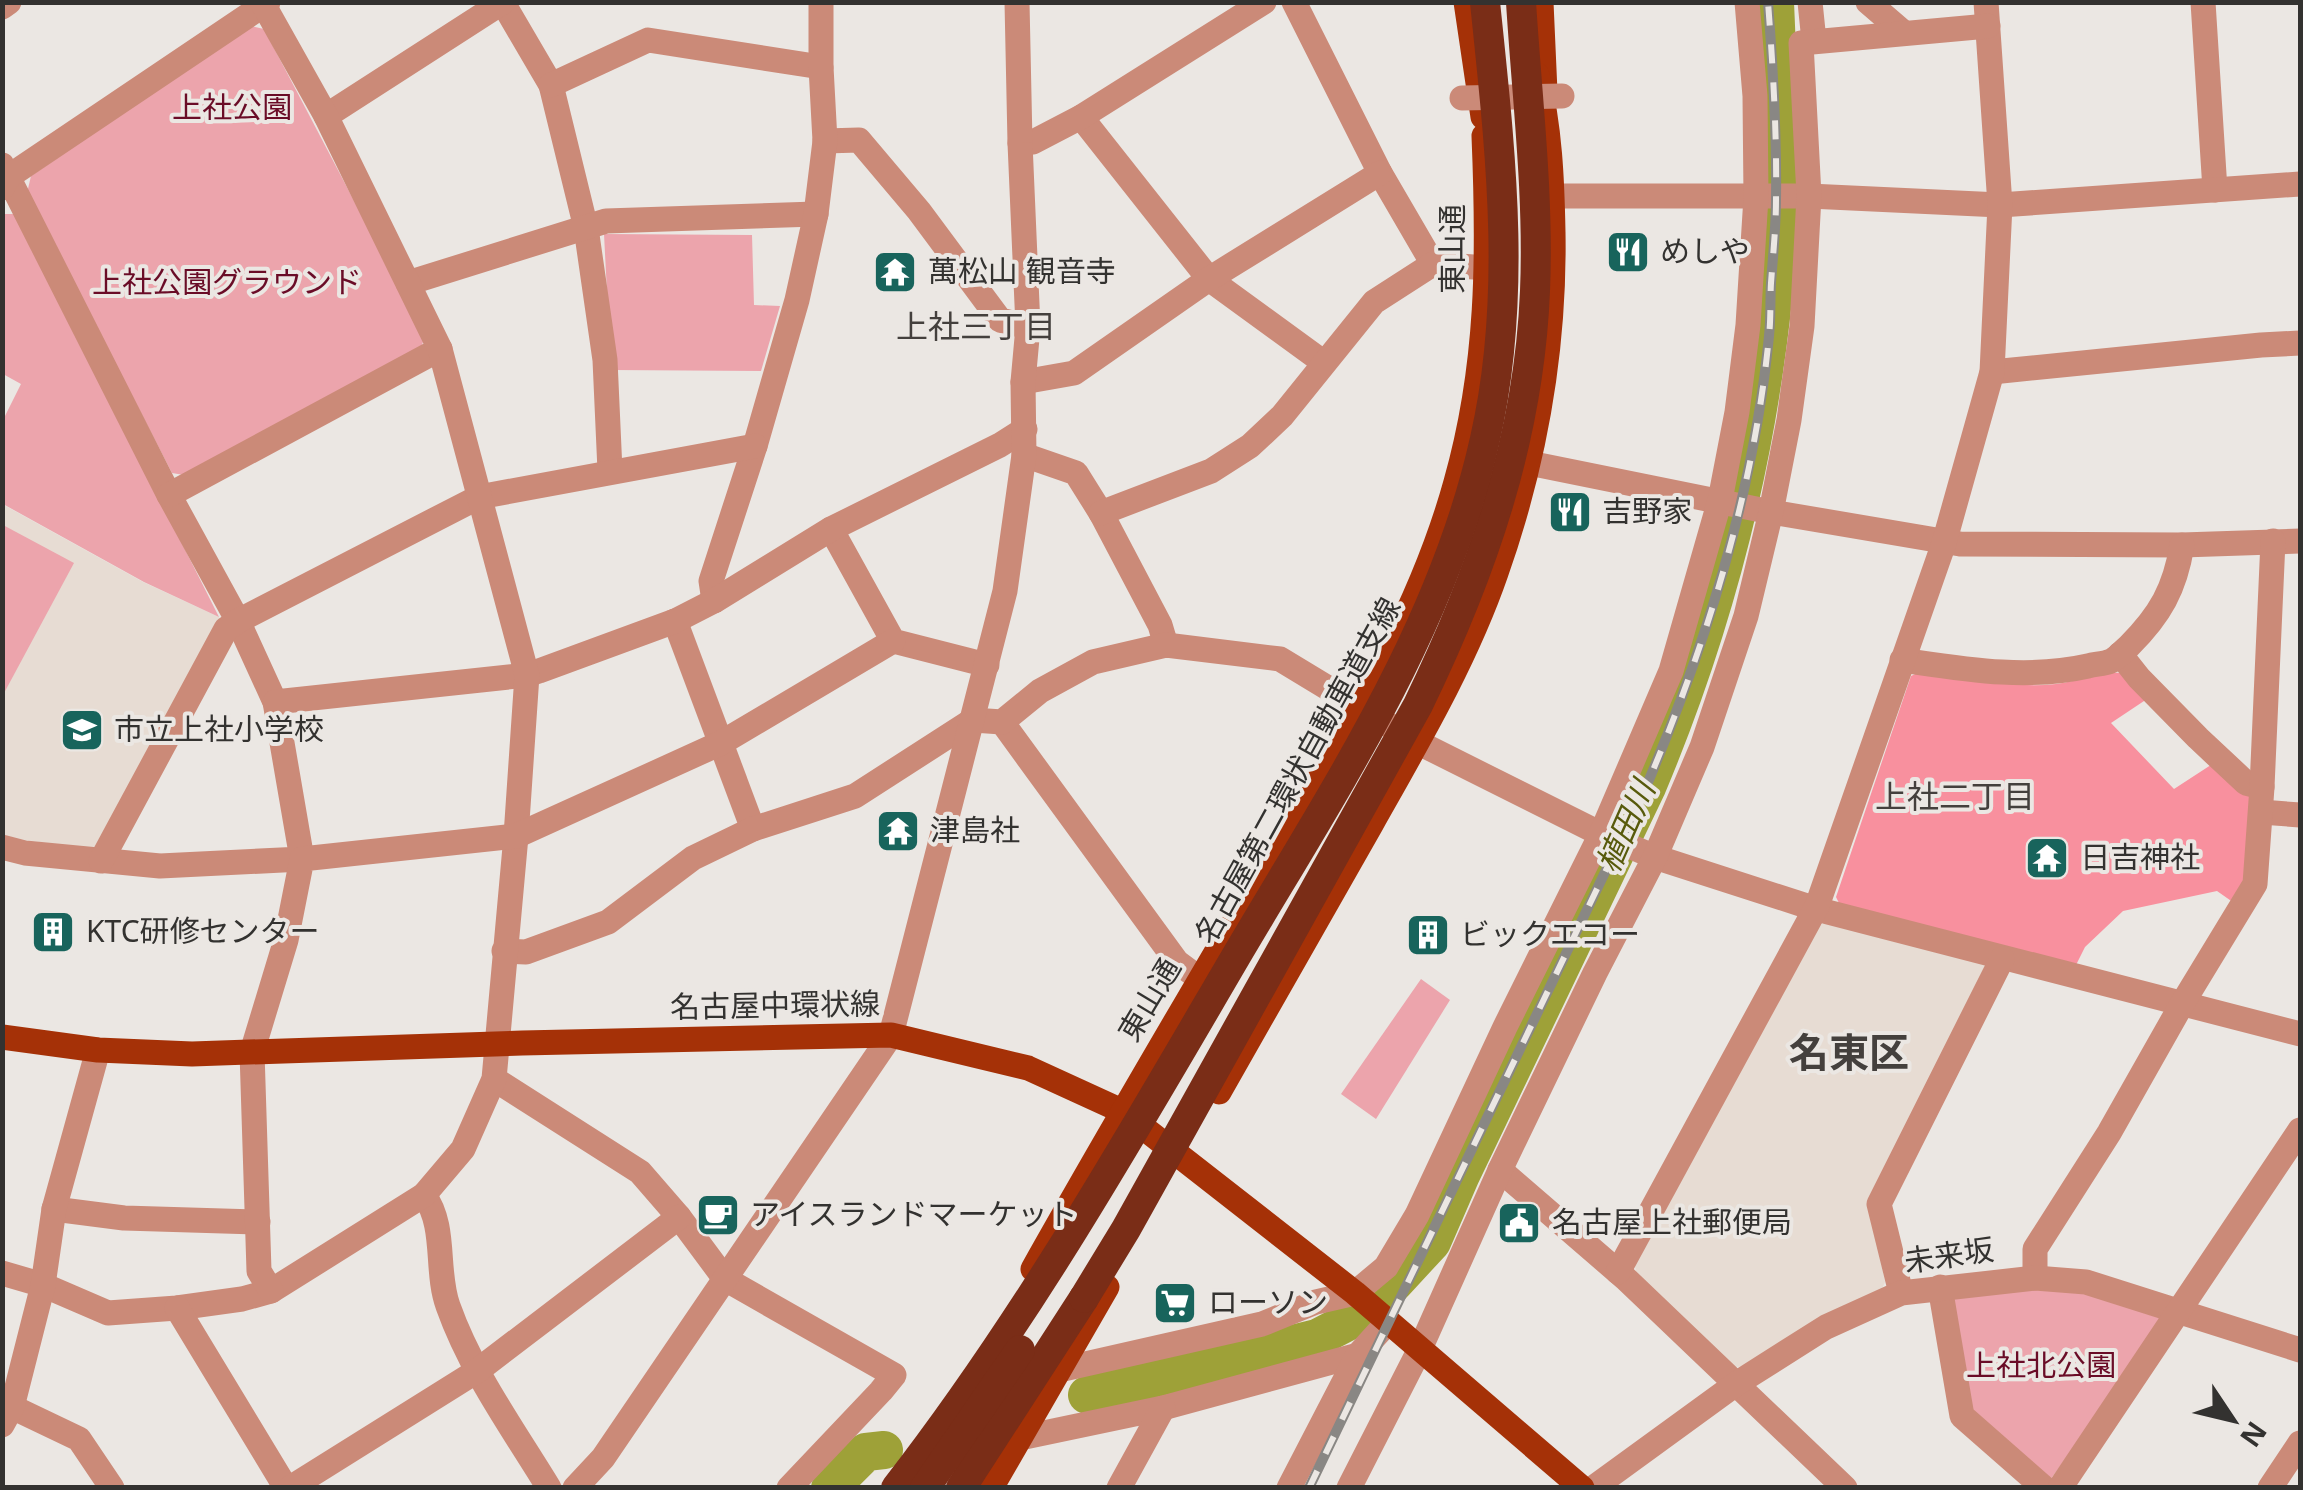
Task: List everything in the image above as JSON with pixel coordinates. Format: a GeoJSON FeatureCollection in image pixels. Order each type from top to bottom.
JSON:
{"type":"FeatureCollection","features":[{"type":"Feature","properties":{"kind":"highway","name":"名古屋第二環状自動車道支線"},"geometry":{"type":"LineString","coordinates":[[897,1488],[1037,1288],[1213,976],[1390,692],[1434,597],[1469,502],[1486,437],[1499,362],[1505,216],[1487,2]]}},
{"type":"Feature","properties":{"kind":"highway"},"geometry":{"type":"LineString","coordinates":[[974,1488],[1126,1229],[1418,705],[1477,574],[1516,440],[1535,292],[1535,223],[1520,2]]}},
{"type":"Feature","properties":{"kind":"highway"},"geometry":{"type":"LineString","coordinates":[[897,1488],[923,1474],[1002,1378],[1053,1298],[1120,1179],[1213,976]]}},
{"type":"Feature","properties":{"kind":"highway"},"geometry":{"type":"LineString","coordinates":[[961,1488],[1084,1298]]}},
{"type":"Feature","properties":{"kind":"main road"},"geometry":{"type":"LineString","coordinates":[[1466,2],[1483,117]]}},
{"type":"Feature","properties":{"kind":"main road","name":"東山通"},"geometry":{"type":"LineString","coordinates":[[923,1474],[979,1364],[1122,1111],[1213,976],[1398,636],[1431,558],[1456,483],[1473,412],[1484,332],[1487,2]]}},
{"type":"Feature","properties":{"kind":"main road"},"geometry":{"type":"LineString","coordinates":[[1520,2],[1554,103]]}},
{"type":"Feature","properties":{"kind":"main road"},"geometry":{"type":"LineString","coordinates":[[990,1488],[1182,1159],[1417,742],[1495,578],[1530,463],[1547,368],[1554,286],[1554,103],[1541,2]]}},
{"type":"Feature","properties":{"kind":"main road","name":"名古屋中環状線"},"geometry":{"type":"LineString","coordinates":[[2,1037],[98,1050],[192,1054],[891,1035],[1028,1068],[1122,1111],[1372,1308],[1582,1488]]}},
{"type":"Feature","properties":{"kind":"street"},"geometry":{"type":"LineString","coordinates":[[2,7],[9,2]]}},
{"type":"Feature","properties":{"kind":"street"},"geometry":{"type":"LineString","coordinates":[[714,601],[712,581],[797,300],[816,214],[825,141],[821,2]]}},
{"type":"Feature","properties":{"kind":"street"},"geometry":{"type":"LineString","coordinates":[[576,1488],[603,1458],[891,1035],[987,665],[1004,590],[1024,455],[1028,327],[1017,2]]}},
{"type":"Feature","properties":{"kind":"street"},"geometry":{"type":"LineString","coordinates":[[1020,142],[1033,142],[1081,116],[1264,2]]}},
{"type":"Feature","properties":{"kind":"street"},"geometry":{"type":"LineString","coordinates":[[1294,2],[1380,173],[1434,264]]}},
{"type":"Feature","properties":{"kind":"street"},"geometry":{"type":"LineString","coordinates":[[1349,1488],[1420,1349],[1594,973],[1671,671],[1743,505],[1789,420],[1802,326],[1782,197],[1756,96],[1747,2]]}},
{"type":"Feature","properties":{"kind":"street"},"geometry":{"type":"LineString","coordinates":[[1810,2],[1820,41]]}},
{"type":"Feature","properties":{"kind":"street"},"geometry":{"type":"LineString","coordinates":[[1820,41],[1822,2]]}},
{"type":"Feature","properties":{"kind":"street"},"geometry":{"type":"LineString","coordinates":[[1868,2],[1904,33]]}},
{"type":"Feature","properties":{"kind":"street"},"geometry":{"type":"LineString","coordinates":[[2203,2],[2216,190]]}},
{"type":"Feature","properties":{"kind":"street"},"geometry":{"type":"LineString","coordinates":[[326,116],[503,3],[551,85],[586,228],[606,360],[610,471]]}},
{"type":"Feature","properties":{"kind":"street"},"geometry":{"type":"LineString","coordinates":[[2,1273],[43,1285],[108,1313],[242,1300],[271,1290],[424,1195],[463,1148],[494,1079],[527,674],[440,349],[326,116],[264,4],[4,177],[238,621],[275,702],[302,860],[286,940],[252,1052],[259,1270],[271,1290]]}},
{"type":"Feature","properties":{"kind":"street"},"geometry":{"type":"LineString","coordinates":[[1289,1488],[1358,1355],[1386,1267],[1417,1215],[1505,1026],[1625,844],[1702,747],[1746,616],[1737,412],[1748,325],[1782,197],[1801,43],[1904,33],[1987,14],[2000,206],[1992,372],[1944,542],[1816,910],[1618,1272]]}},
{"type":"Feature","properties":{"kind":"street"},"geometry":{"type":"LineString","coordinates":[[551,85],[648,40],[821,67]]}},
{"type":"Feature","properties":{"kind":"street"},"geometry":{"type":"LineString","coordinates":[[1462,98],[1554,103]]}},
{"type":"Feature","properties":{"kind":"street"},"geometry":{"type":"LineString","coordinates":[[1081,116],[1209,279],[1323,362]]}},
{"type":"Feature","properties":{"kind":"street"},"geometry":{"type":"LineString","coordinates":[[825,141],[859,140],[919,211],[1000,320],[1028,327]]}},
{"type":"Feature","properties":{"kind":"street"},"geometry":{"type":"LineString","coordinates":[[1024,382],[1074,373],[1209,279],[1380,173]]}},
{"type":"Feature","properties":{"kind":"street"},"geometry":{"type":"LineString","coordinates":[[1552,196],[1782,197],[2000,206],[2300,184]]}},
{"type":"Feature","properties":{"kind":"street"},"geometry":{"type":"LineString","coordinates":[[408,283],[606,221],[816,214]]}},
{"type":"Feature","properties":{"kind":"street"},"geometry":{"type":"LineString","coordinates":[[1101,513],[1211,471],[1250,446],[1282,416],[1374,302],[1434,264],[1487,268]]}},
{"type":"Feature","properties":{"kind":"street"},"geometry":{"type":"LineString","coordinates":[[1992,372],[2300,343]]}},
{"type":"Feature","properties":{"kind":"street"},"geometry":{"type":"LineString","coordinates":[[169,495],[440,349]]}},
{"type":"Feature","properties":{"kind":"street"},"geometry":{"type":"LineString","coordinates":[[275,702],[527,674],[675,621],[832,530],[1025,429]]}},
{"type":"Feature","properties":{"kind":"street"},"geometry":{"type":"LineString","coordinates":[[102,861],[226,628],[479,497],[755,446]]}},
{"type":"Feature","properties":{"kind":"street"},"geometry":{"type":"LineString","coordinates":[[1024,455],[1076,473],[1160,625],[1166,645]]}},
{"type":"Feature","properties":{"kind":"street"},"geometry":{"type":"LineString","coordinates":[[1530,463],[1960,544],[2182,545],[2300,540]]}},
{"type":"Feature","properties":{"kind":"street"},"geometry":{"type":"LineString","coordinates":[[832,530],[893,641]]}},
{"type":"Feature","properties":{"kind":"street"},"geometry":{"type":"LineString","coordinates":[[2036,1278],[2035,1249],[2255,884],[2273,540]]}},
{"type":"Feature","properties":{"kind":"street"},"geometry":{"type":"LineString","coordinates":[[1902,660],[2016,674],[2060,672],[2114,660],[2150,625],[2170,592],[2182,545]]}},
{"type":"Feature","properties":{"kind":"street"},"geometry":{"type":"LineString","coordinates":[[675,621],[753,830]]}},
{"type":"Feature","properties":{"kind":"street"},"geometry":{"type":"LineString","coordinates":[[2,847],[160,866],[302,860],[516,836],[722,743],[893,641],[987,665]]}},
{"type":"Feature","properties":{"kind":"street"},"geometry":{"type":"LineString","coordinates":[[504,951],[526,952],[608,922],[693,858],[753,830],[855,796],[973,720],[1002,722],[1040,690],[1093,662],[1166,645],[1280,660],[1417,742],[1625,844],[1816,910],[2300,1034]]}},
{"type":"Feature","properties":{"kind":"street"},"geometry":{"type":"LineString","coordinates":[[2120,654],[2174,714],[2261,799],[2300,814]]}},
{"type":"Feature","properties":{"kind":"street"},"geometry":{"type":"LineString","coordinates":[[1002,722],[1177,962],[1213,976]]}},
{"type":"Feature","properties":{"kind":"street"},"geometry":{"type":"LineString","coordinates":[[1900,1293],[1879,1204],[2002,959]]}},
{"type":"Feature","properties":{"kind":"street"},"geometry":{"type":"LineString","coordinates":[[98,1050],[54,1208],[43,1285],[7,1416],[79,1440],[112,1488]]}},
{"type":"Feature","properties":{"kind":"street"},"geometry":{"type":"LineString","coordinates":[[494,1079],[640,1172],[725,1280],[894,1375],[789,1488]]}},
{"type":"Feature","properties":{"kind":"street"},"geometry":{"type":"LineString","coordinates":[[2060,1488],[2300,1130]]}},
{"type":"Feature","properties":{"kind":"street"},"geometry":{"type":"LineString","coordinates":[[1500,1170],[1618,1272],[1845,1488]]}},
{"type":"Feature","properties":{"kind":"street"},"geometry":{"type":"LineString","coordinates":[[424,1195],[435,1210],[446,1303],[477,1371],[549,1488]]}},
{"type":"Feature","properties":{"kind":"street"},"geometry":{"type":"LineString","coordinates":[[54,1208],[124,1218],[258,1222]]}},
{"type":"Feature","properties":{"kind":"street"},"geometry":{"type":"LineString","coordinates":[[177,1308],[288,1488],[477,1371],[678,1217]]}},
{"type":"Feature","properties":{"kind":"street","name":"未来坂"},"geometry":{"type":"LineString","coordinates":[[1593,1488],[1736,1384],[1826,1327],[1900,1293],[2036,1278],[2086,1282],[2300,1350]]}},
{"type":"Feature","properties":{"kind":"street"},"geometry":{"type":"LineString","coordinates":[[1940,1287],[1962,1416],[2044,1488]]}},
{"type":"Feature","properties":{"kind":"street"},"geometry":{"type":"LineString","coordinates":[[1059,1370],[1262,1324],[1316,1302],[1372,1308]]}},
{"type":"Feature","properties":{"kind":"street"},"geometry":{"type":"LineString","coordinates":[[1020,1438],[1164,1408],[1358,1355]]}},
{"type":"Feature","properties":{"kind":"street"},"geometry":{"type":"LineString","coordinates":[[1120,1488],[1164,1408]]}},
{"type":"Feature","properties":{"kind":"street"},"geometry":{"type":"LineString","coordinates":[[2270,1488],[2300,1443]]}},
{"type":"Feature","properties":{"kind":"shaded area","name":"市立上社小学校"},"geometry":{"type":"Polygon","coordinates":[[[2,504],[143,582],[219,617],[221,625],[93,849],[3,835],[2,504]]]}},
{"type":"Feature","properties":{"kind":"shaded area"},"geometry":{"type":"Polygon","coordinates":[[[1924,670],[2023,685],[2125,673],[2147,699],[2111,723],[2174,789],[2217,761],[2260,789],[2251,883],[2237,905],[2217,891],[2123,911],[2085,947],[2075,967],[1841,907],[1836,897],[1911,676],[1924,670]]]}},
{"type":"Feature","properties":{"kind":"shaded area"},"geometry":{"type":"Polygon","coordinates":[[[1827,920],[1987,961],[1871,1211],[1885,1282],[1880,1293],[1747,1366],[1735,1367],[1637,1276],[1635,1266],[1820,926],[1827,920]]]}},
{"type":"Feature","properties":{"kind":"green space","name":"上社公園"},"geometry":{"type":"Polygon","coordinates":[[[250,26],[264,29],[425,336],[421,348],[184,475],[172,473],[27,193],[31,176],[250,26]]]}},
{"type":"Feature","properties":{"kind":"green space"},"geometry":{"type":"Polygon","coordinates":[[[3,214],[16,214],[219,617],[144,582],[3,504],[3,420],[21,384],[3,374],[3,214]]]}},
{"type":"Feature","properties":{"kind":"green space"},"geometry":{"type":"Polygon","coordinates":[[[604,234],[752,235],[754,305],[780,306],[761,371],[611,370],[604,234]]]}},
{"type":"Feature","properties":{"kind":"green space"},"geometry":{"type":"Polygon","coordinates":[[[3,525],[74,563],[3,695],[3,525]]]}},
{"type":"Feature","properties":{"kind":"green space"},"geometry":{"type":"Polygon","coordinates":[[[1421,979],[1450,1000],[1376,1119],[1341,1094],[1421,979]]]}},
{"type":"Feature","properties":{"kind":"green space","name":"上社北公園"},"geometry":{"type":"Polygon","coordinates":[[[2008,1286],[2091,1293],[2158,1315],[2162,1323],[2048,1483],[1968,1413],[1949,1299],[2008,1286]]]}},
{"type":"Feature","properties":{"kind":"waterway","name":"植田川"},"geometry":{"type":"LineString","coordinates":[[1087,1395],[1317,1338],[1365,1313],[1432,1242],[1647,787],[1712,605],[1744,481],[1774,290],[1780,182],[1775,2]]}},
{"type":"Feature","properties":{"kind":"waterway","name":"植田川"},"geometry":{"type":"LineString","coordinates":[[830,1488],[866,1452],[884,1450]]}},
{"type":"Feature","properties":{"kind":"railway"},"geometry":{"type":"LineString","coordinates":[[1309,1488],[1646,787],[1708,622],[1740,509],[1769,336],[1776,175],[1768,2]]}},
{"type":"Feature","properties":{"kind":"place","name":"めしや"},"geometry":{"type":"Point","coordinates":[1628,252]}},
{"type":"Feature","properties":{"kind":"place","name":"萬松山 観音寺"},"geometry":{"type":"Point","coordinates":[895,272]}},
{"type":"Feature","properties":{"kind":"place","name":"吉野家"},"geometry":{"type":"Point","coordinates":[1570,512]}},
{"type":"Feature","properties":{"kind":"place","name":"市立上社小学校"},"geometry":{"type":"Point","coordinates":[82,730]}},
{"type":"Feature","properties":{"kind":"place","name":"津島社"},"geometry":{"type":"Point","coordinates":[898,831]}},
{"type":"Feature","properties":{"kind":"place","name":"日吉神社"},"geometry":{"type":"Point","coordinates":[2047,858]}},
{"type":"Feature","properties":{"kind":"place","name":"KTC研修センター"},"geometry":{"type":"Point","coordinates":[53,932]}},
{"type":"Feature","properties":{"kind":"place","name":"ビックエコー"},"geometry":{"type":"Point","coordinates":[1428,935]}},
{"type":"Feature","properties":{"kind":"place","name":"アイスランドマーケット"},"geometry":{"type":"Point","coordinates":[718,1215]}},
{"type":"Feature","properties":{"kind":"place","name":"名古屋上社郵便局"},"geometry":{"type":"Point","coordinates":[1519,1223]}},
{"type":"Feature","properties":{"kind":"place","name":"ローソン"},"geometry":{"type":"Point","coordinates":[1175,1303]}},
{"type":"Feature","properties":{"kind":"district","name":"上社三丁目"},"geometry":{"type":"Point","coordinates":[976,327]}},
{"type":"Feature","properties":{"kind":"district","name":"上社二丁目"},"geometry":{"type":"Point","coordinates":[1955,797]}},
{"type":"Feature","properties":{"kind":"district","name":"名東区"},"geometry":{"type":"Point","coordinates":[1849,1053]}},
{"type":"Feature","properties":{"kind":"park label","name":"上社公園グラウンド"},"geometry":{"type":"Point","coordinates":[227,283]}}]}
